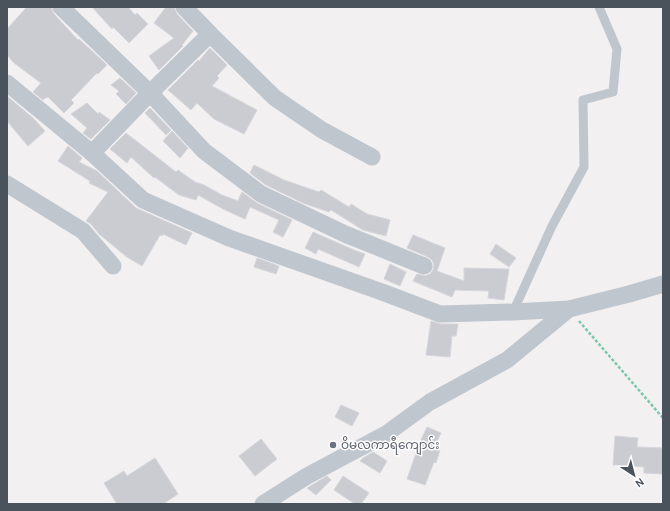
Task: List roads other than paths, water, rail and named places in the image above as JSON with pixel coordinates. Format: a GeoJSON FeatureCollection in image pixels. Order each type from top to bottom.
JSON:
{"type":"FeatureCollection","features":[{"type":"Feature","properties":{"kind":"street"},"geometry":{"type":"LineString","coordinates":[[61,7],[150,92],[204,151],[261,194],[345,234],[424,266]]}},
{"type":"Feature","properties":{"kind":"street"},"geometry":{"type":"LineString","coordinates":[[184,7],[276,98],[322,130],[372,157]]}},
{"type":"Feature","properties":{"kind":"street"},"geometry":{"type":"LineString","coordinates":[[92,153],[150,92],[210,34]]}},
{"type":"Feature","properties":{"kind":"street"},"geometry":{"type":"LineString","coordinates":[[7,83],[92,153],[143,200],[229,238],[440,314],[569,309],[663,284]]}},
{"type":"Feature","properties":{"kind":"street"},"geometry":{"type":"LineString","coordinates":[[7,184],[83,231],[114,266]]}},
{"type":"Feature","properties":{"kind":"street"},"geometry":{"type":"LineString","coordinates":[[263,504],[307,476],[386,434],[430,402],[507,360],[569,309]]}},
{"type":"Feature","properties":{"kind":"lane"},"geometry":{"type":"LineString","coordinates":[[513,312],[552,226],[584,167],[583,100],[613,92],[617,49],[599,7]]}},
{"type":"Feature","properties":{"kind":"place","name":"ဝိမလကာရီကျောင်း"},"geometry":{"type":"Point","coordinates":[333,445]}}]}
